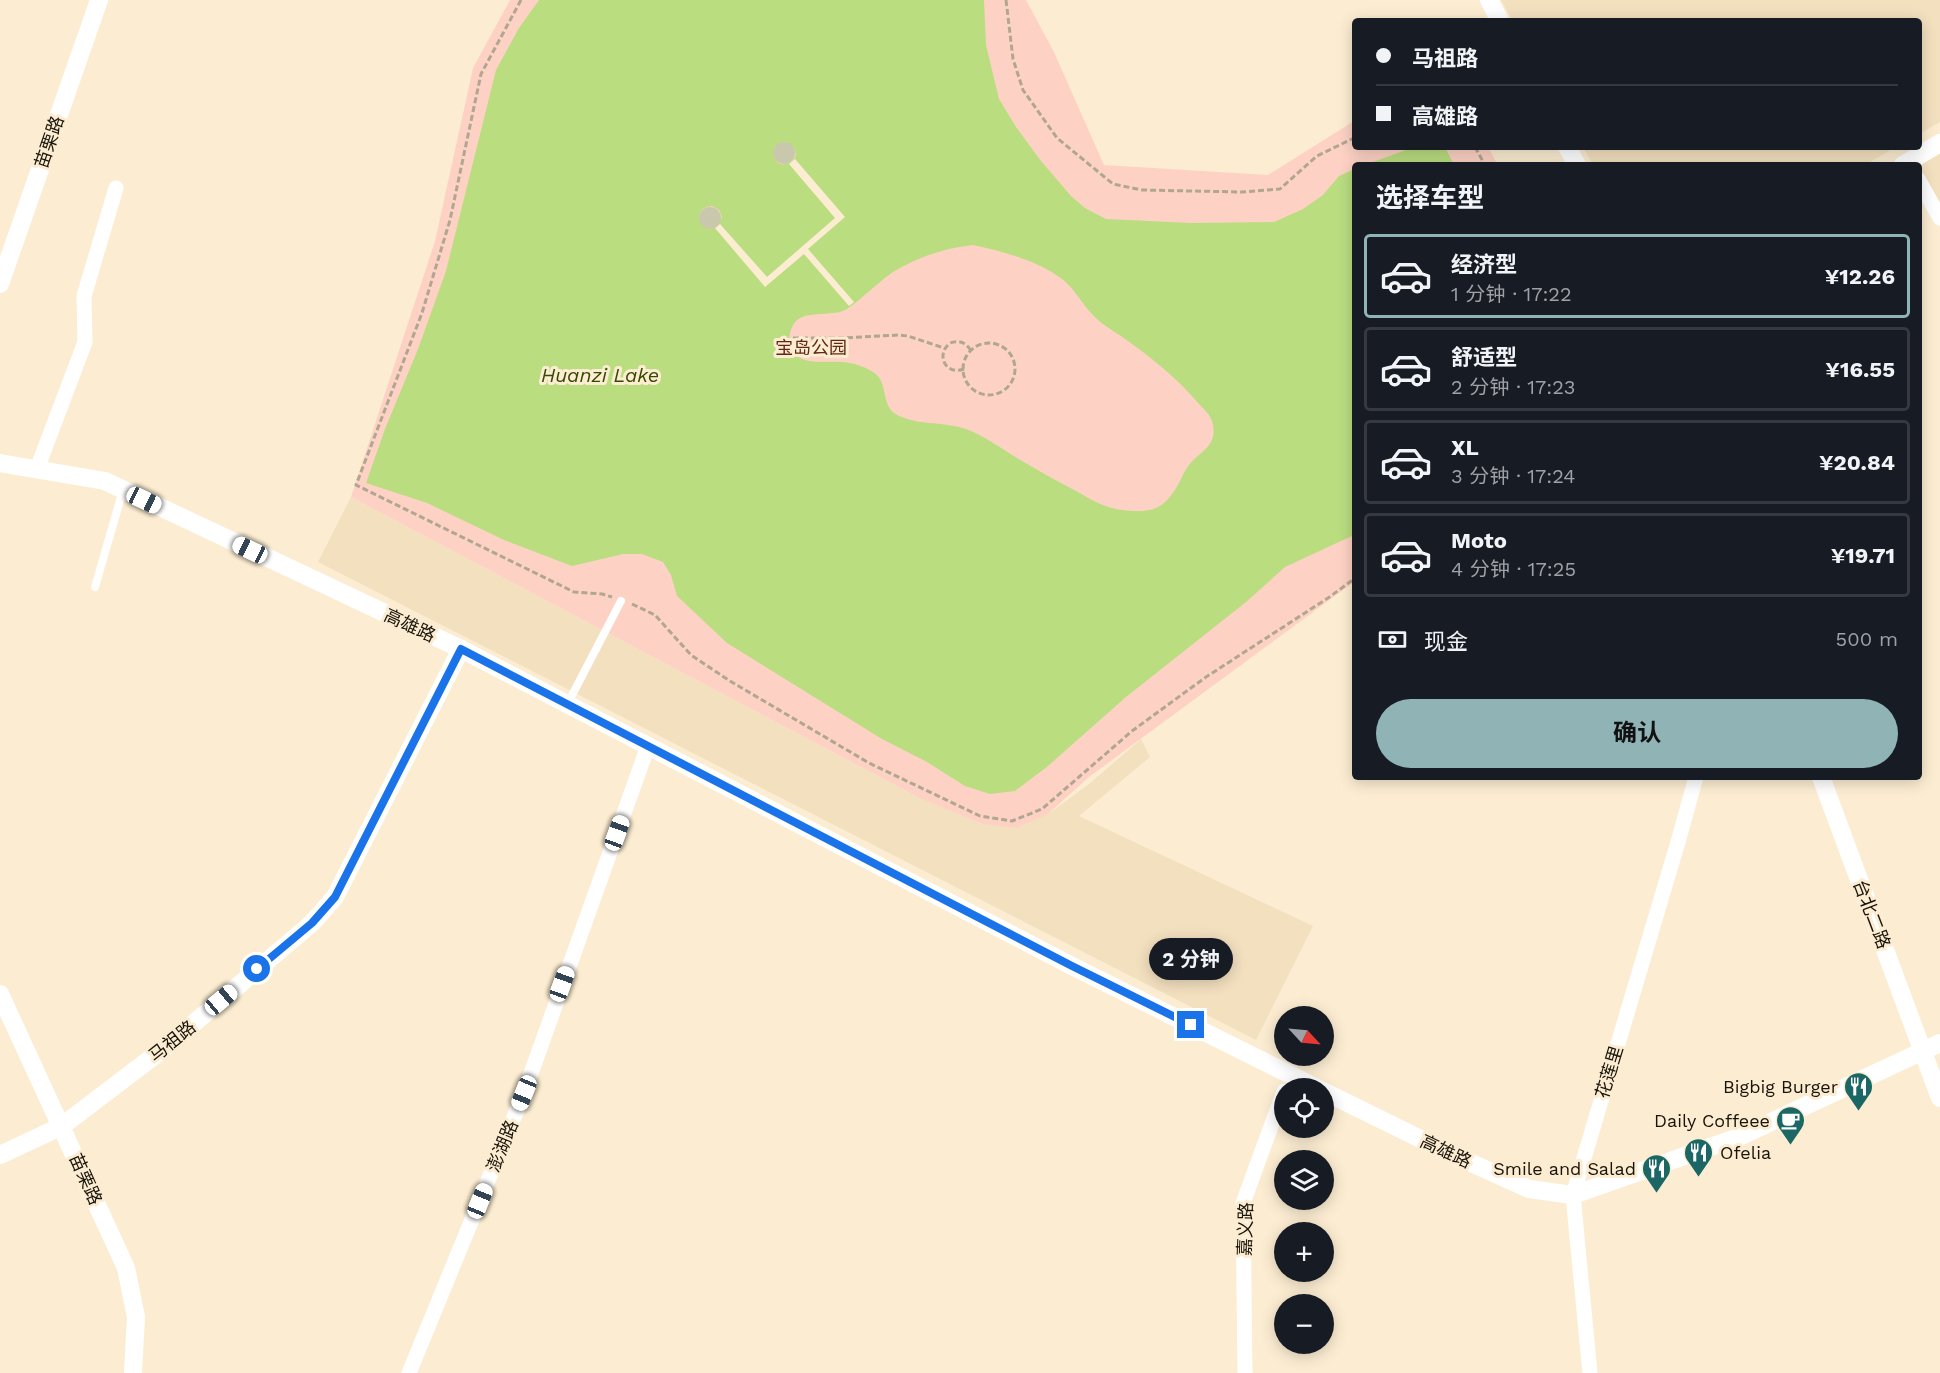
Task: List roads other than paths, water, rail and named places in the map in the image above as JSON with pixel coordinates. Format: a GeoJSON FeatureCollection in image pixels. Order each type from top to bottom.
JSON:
{"type":"FeatureCollection","features":[{"type":"Feature","properties":{"kind":"street","name":"苗栗路"},"geometry":{"type":"LineString","coordinates":[[0,284],[99,0]]}},
{"type":"Feature","properties":{"kind":"street"},"geometry":{"type":"LineString","coordinates":[[1489,0],[1498,18]]}},
{"type":"Feature","properties":{"kind":"street"},"geometry":{"type":"LineString","coordinates":[[1910,162],[1940,143]]}},
{"type":"Feature","properties":{"kind":"street"},"geometry":{"type":"LineString","coordinates":[[1922,186],[1940,218]]}},
{"type":"Feature","properties":{"kind":"street"},"geometry":{"type":"LineString","coordinates":[[37,470],[85,342],[84,296],[116,188]]}},
{"type":"Feature","properties":{"kind":"street","name":"高雄路"},"geometry":{"type":"LineString","coordinates":[[0,463],[105,482],[461,649],[1072,966],[1274,1078]]}},
{"type":"Feature","properties":{"kind":"street","name":"马祖路"},"geometry":{"type":"LineString","coordinates":[[0,1155],[62,1126],[167,1046],[312,923],[335,897],[461,649]]}},
{"type":"Feature","properties":{"kind":"street","name":"澎湖路"},"geometry":{"type":"LineString","coordinates":[[409,1373],[524,1093],[648,746]]}},
{"type":"Feature","properties":{"kind":"street","name":"花莲里"},"geometry":{"type":"LineString","coordinates":[[1590,1373],[1573,1194],[1695,780]]}},
{"type":"Feature","properties":{"kind":"street","name":"台北二路"},"geometry":{"type":"LineString","coordinates":[[1822,780],[1931,1047],[1940,1098]]}},
{"type":"Feature","properties":{"kind":"street","name":"苗栗路"},"geometry":{"type":"LineString","coordinates":[[0,994],[126,1268],[136,1317],[133,1373]]}},
{"type":"Feature","properties":{"kind":"street","name":"高雄路"},"geometry":{"type":"LineString","coordinates":[[1334,1096],[1529,1189],[1573,1194],[1739,1137],[1931,1047]]}},
{"type":"Feature","properties":{"kind":"street","name":"嘉义路"},"geometry":{"type":"LineString","coordinates":[[1245,1373],[1243,1203],[1274,1118]]}},
{"type":"Feature","properties":{"kind":"lane"},"geometry":{"type":"LineString","coordinates":[[95,587],[123,490]]}},
{"type":"Feature","properties":{"kind":"lane"},"geometry":{"type":"LineString","coordinates":[[567,704],[621,601]]}},
{"type":"Feature","properties":{"kind":"water","name":"Huanzi Lake"},"geometry":{"type":"Polygon","coordinates":[[[539,0],[984,0],[986,45],[999,99],[1041,161],[1071,196],[1085,208],[1106,219],[1192,223],[1274,222],[1303,209],[1323,195],[1339,176],[1352,170],[1352,536],[1285,567],[1246,602],[1126,697],[1048,766],[1015,791],[990,794],[965,786],[927,762],[882,739],[727,643],[677,596],[671,575],[663,562],[642,554],[623,554],[572,566],[504,540],[427,503],[366,483],[446,271],[496,70],[519,28],[539,0]],[[786,142],[780,143],[774,148],[774,158],[778,163],[789,163],[796,154],[794,148],[786,142]],[[712,206],[703,209],[700,215],[701,223],[708,229],[718,226],[722,217],[719,210],[712,206]],[[973,245],[932,254],[902,267],[887,276],[847,309],[836,313],[814,314],[796,321],[790,333],[790,343],[795,353],[800,358],[813,362],[847,362],[866,368],[881,380],[887,404],[894,413],[910,420],[957,427],[973,432],[1104,506],[1143,511],[1151,510],[1164,503],[1176,489],[1189,465],[1211,442],[1214,429],[1207,412],[1165,370],[1097,319],[1062,279],[1042,267],[1019,258],[973,245]]]}},
{"type":"Feature","properties":{"kind":"water"},"geometry":{"type":"Polygon","coordinates":[[[1406,150],[1446,150],[1452,162],[1373,162],[1406,150]]]}},
{"type":"Feature","properties":{"kind":"place","name":"Bigbig Burger"},"geometry":{"type":"Point","coordinates":[1859,1112]}},
{"type":"Feature","properties":{"kind":"place","name":"Daily Coffeee"},"geometry":{"type":"Point","coordinates":[1791,1146]}},
{"type":"Feature","properties":{"kind":"place","name":"Ofelia"},"geometry":{"type":"Point","coordinates":[1699,1178]}},
{"type":"Feature","properties":{"kind":"place","name":"Smile and Salad"},"geometry":{"type":"Point","coordinates":[1657,1194]}},
{"type":"Feature","properties":{"kind":"park label","name":"宝岛公园"},"geometry":{"type":"Point","coordinates":[811,347]}}]}
